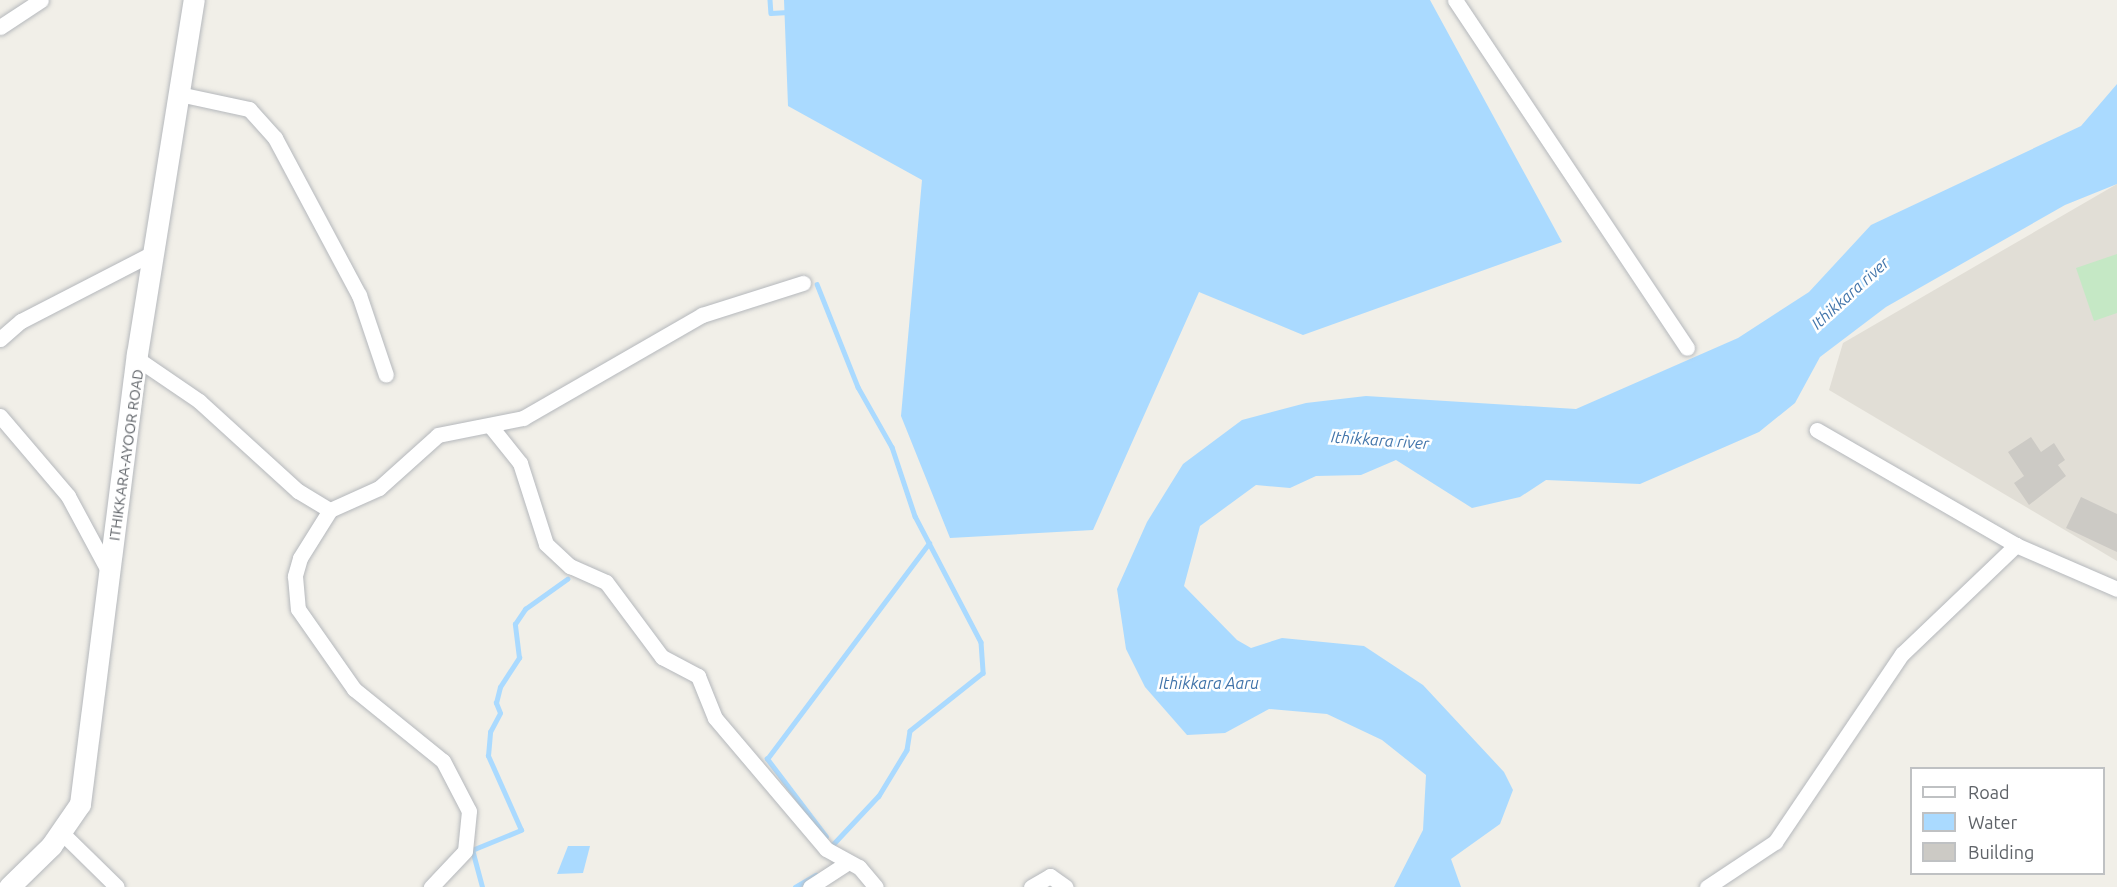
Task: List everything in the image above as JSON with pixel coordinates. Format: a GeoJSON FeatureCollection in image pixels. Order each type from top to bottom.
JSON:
{"type":"FeatureCollection","features":[{"type":"Feature","properties":{"kind":"main road","name":"ITHIKKARA-AYOOR ROAD"},"geometry":{"type":"LineString","coordinates":[[9,887],[61,832],[80,804],[153,252],[194,0]]}},
{"type":"Feature","properties":{"kind":"street"},"geometry":{"type":"LineString","coordinates":[[0,27],[41,0]]}},
{"type":"Feature","properties":{"kind":"street"},"geometry":{"type":"LineString","coordinates":[[1455,0],[1687,348]]}},
{"type":"Feature","properties":{"kind":"street"},"geometry":{"type":"LineString","coordinates":[[179,94],[249,109],[275,138],[359,295],[386,375]]}},
{"type":"Feature","properties":{"kind":"street"},"geometry":{"type":"LineString","coordinates":[[0,339],[21,321],[153,252]]}},
{"type":"Feature","properties":{"kind":"street"},"geometry":{"type":"LineString","coordinates":[[431,887],[465,852],[469,811],[443,760],[354,689],[298,609],[295,576],[300,558],[330,510],[379,488],[438,435],[492,428],[523,418],[702,315],[803,284]]}},
{"type":"Feature","properties":{"kind":"street"},"geometry":{"type":"LineString","coordinates":[[139,360],[199,401],[298,491],[330,510]]}},
{"type":"Feature","properties":{"kind":"street"},"geometry":{"type":"LineString","coordinates":[[0,416],[68,496],[110,574]]}},
{"type":"Feature","properties":{"kind":"street"},"geometry":{"type":"LineString","coordinates":[[492,428],[520,463],[546,544],[570,566],[606,582],[663,657],[698,676],[715,718],[826,849],[847,863],[859,867],[876,887]]}},
{"type":"Feature","properties":{"kind":"street"},"geometry":{"type":"LineString","coordinates":[[1817,430],[2016,545],[2117,589]]}},
{"type":"Feature","properties":{"kind":"street"},"geometry":{"type":"LineString","coordinates":[[1707,887],[1775,842],[1902,654],[2016,545]]}},
{"type":"Feature","properties":{"kind":"street"},"geometry":{"type":"LineString","coordinates":[[61,832],[117,887]]}},
{"type":"Feature","properties":{"kind":"street"},"geometry":{"type":"LineString","coordinates":[[810,887],[847,863]]}},
{"type":"Feature","properties":{"kind":"street"},"geometry":{"type":"LineString","coordinates":[[1030,887],[1050,876],[1066,887]]}},
{"type":"Feature","properties":{"kind":"shaded area"},"geometry":{"type":"Polygon","coordinates":[[[2117,184],[2117,561],[1829,390],[1843,343],[2117,184]]]}},
{"type":"Feature","properties":{"kind":"green space"},"geometry":{"type":"Polygon","coordinates":[[[2117,254],[2117,313],[2094,321],[2076,268],[2117,254]]]}},
{"type":"Feature","properties":{"kind":"water"},"geometry":{"type":"Polygon","coordinates":[[[784,0],[1430,0],[1562,242],[1303,335],[1199,292],[1093,530],[950,538],[901,416],[922,180],[788,106],[784,0]]]}},
{"type":"Feature","properties":{"kind":"water","name":"Ithikkara Aaru"},"geometry":{"type":"Polygon","coordinates":[[[2117,84],[2117,184],[2065,205],[1886,307],[1820,357],[1795,403],[1759,432],[1640,484],[1546,480],[1520,497],[1472,508],[1396,460],[1361,475],[1316,476],[1290,488],[1256,485],[1200,526],[1184,586],[1237,640],[1251,648],[1282,638],[1364,646],[1423,685],[1504,772],[1513,790],[1500,824],[1451,859],[1461,887],[1394,887],[1423,830],[1426,775],[1382,740],[1327,714],[1269,709],[1225,733],[1187,735],[1145,687],[1126,649],[1117,589],[1147,522],[1183,464],[1242,420],[1306,403],[1366,396],[1576,409],[1738,338],[1809,292],[1871,225],[2081,126],[2117,84]]]}},
{"type":"Feature","properties":{"kind":"water"},"geometry":{"type":"Polygon","coordinates":[[[568,846],[590,846],[583,873],[557,874],[568,846]]]}},
{"type":"Feature","properties":{"kind":"building"},"geometry":{"type":"Polygon","coordinates":[[[2031,437],[2041,452],[2054,443],[2065,460],[2058,465],[2066,476],[2029,505],[2014,483],[2024,476],[2008,452],[2031,437]]]}},
{"type":"Feature","properties":{"kind":"building"},"geometry":{"type":"Polygon","coordinates":[[[2081,497],[2117,514],[2117,552],[2066,528],[2081,497]]]}},
{"type":"Feature","properties":{"kind":"waterway"},"geometry":{"type":"LineString","coordinates":[[770,0],[771,13],[788,12]]}},
{"type":"Feature","properties":{"kind":"waterway"},"geometry":{"type":"LineString","coordinates":[[817,284],[858,387],[892,447],[915,516],[981,642],[983,673],[910,731],[907,750],[879,796],[832,846]]}},
{"type":"Feature","properties":{"kind":"waterway"},"geometry":{"type":"LineString","coordinates":[[826,837],[767,759],[929,543]]}},
{"type":"Feature","properties":{"kind":"waterway"},"geometry":{"type":"LineString","coordinates":[[482,887],[472,850],[521,830],[488,756],[490,732],[500,713],[496,703],[500,687],[519,658],[515,624],[525,609],[567,579]]}},
{"type":"Feature","properties":{"kind":"waterway"},"geometry":{"type":"LineString","coordinates":[[795,887],[816,875]]}},
{"type":"Feature","properties":{"kind":"water label","name":"Ithikkara river"},"geometry":{"type":"Point","coordinates":[1850,293]}},
{"type":"Feature","properties":{"kind":"water label","name":"Ithikkara river"},"geometry":{"type":"Point","coordinates":[1380,440]}}]}
